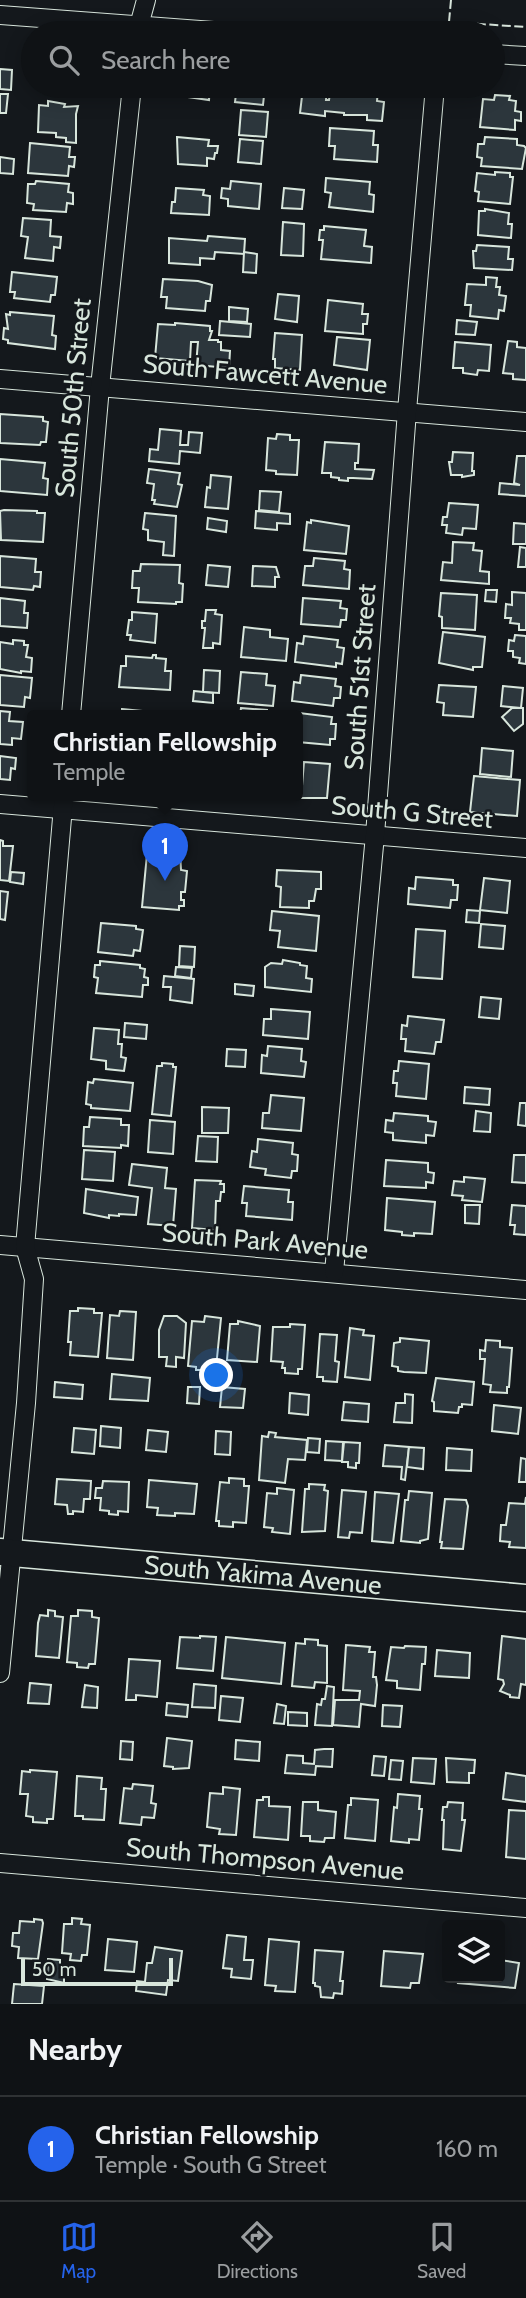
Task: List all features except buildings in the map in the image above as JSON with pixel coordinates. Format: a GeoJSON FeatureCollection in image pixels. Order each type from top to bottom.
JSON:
{"type":"FeatureCollection","features":[{"type":"Feature","properties":{"kind":"main road","name":"South Yakima Avenue"},"geometry":{"type":"LineString","coordinates":[[5,1552],[526,1598]]}},
{"type":"Feature","properties":{"kind":"street"},"geometry":{"type":"LineString","coordinates":[[140,21],[146,0]]}},
{"type":"Feature","properties":{"kind":"street"},"geometry":{"type":"LineString","coordinates":[[0,15],[59,21]]}},
{"type":"Feature","properties":{"kind":"street"},"geometry":{"type":"LineString","coordinates":[[505,55],[526,56]]}},
{"type":"Feature","properties":{"kind":"street","name":"South 50th Street"},"geometry":{"type":"LineString","coordinates":[[71,710],[100,387],[131,98]]}},
{"type":"Feature","properties":{"kind":"street","name":"South 51st Street"},"geometry":{"type":"LineString","coordinates":[[334,1272],[375,835],[407,411],[435,98]]}},
{"type":"Feature","properties":{"kind":"street","name":"South Fawcett Avenue"},"geometry":{"type":"LineString","coordinates":[[0,379],[526,422]]}},
{"type":"Feature","properties":{"kind":"street"},"geometry":{"type":"LineString","coordinates":[[0,1673],[5,1552],[26,1403],[34,1279],[25,1247],[63,802]]}},
{"type":"Feature","properties":{"kind":"street","name":"South G Street"},"geometry":{"type":"LineString","coordinates":[[0,804],[63,802],[526,848]]}},
{"type":"Feature","properties":{"kind":"street","name":"South Park Avenue"},"geometry":{"type":"LineString","coordinates":[[0,1245],[526,1290]]}},
{"type":"Feature","properties":{"kind":"street","name":"South Thompson Avenue"},"geometry":{"type":"LineString","coordinates":[[0,1863],[526,1908]]}},
{"type":"Feature","properties":{"kind":"fence"},"geometry":{"type":"LineString","coordinates":[[449,21],[451,0]]}},
{"type":"Feature","properties":{"kind":"fence"},"geometry":{"type":"LineString","coordinates":[[505,26],[526,27]]}},
{"type":"Feature","properties":{"kind":"place","name":"Christian Fellowship"},"geometry":{"type":"Point","coordinates":[165,881]}}]}
